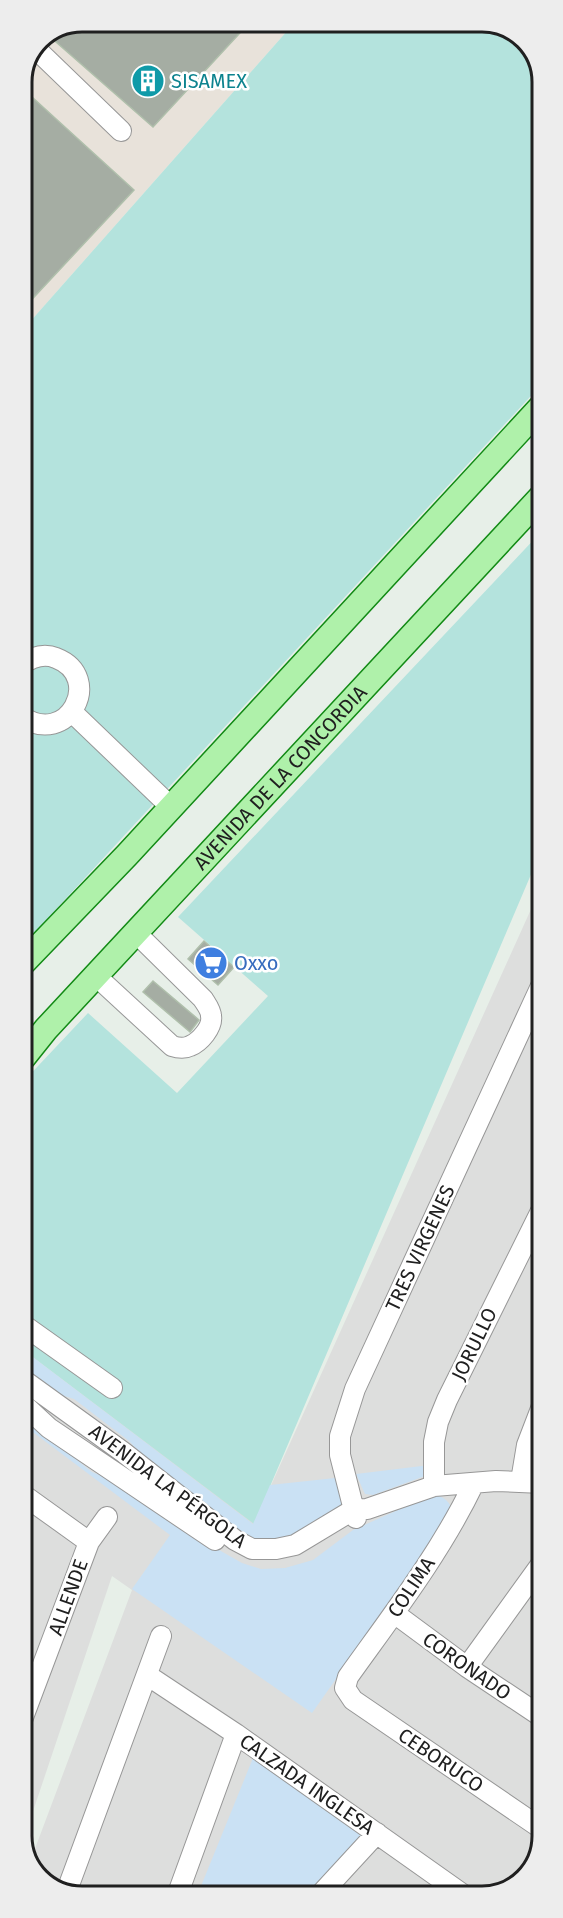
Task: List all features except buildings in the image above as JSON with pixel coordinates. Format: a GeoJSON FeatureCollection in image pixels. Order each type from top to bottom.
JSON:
{"type":"FeatureCollection","features":[{"type":"Feature","properties":{"kind":"main road"},"geometry":{"type":"LineString","coordinates":[[32,953],[171,807],[532,417]]}},
{"type":"Feature","properties":{"kind":"main road","name":"AVENIDA DE LA CONCORDIA"},"geometry":{"type":"LineString","coordinates":[[32,1046],[532,507]]}},
{"type":"Feature","properties":{"kind":"main road"},"geometry":{"type":"LineString","coordinates":[[32,1033],[46,1029]]}},
{"type":"Feature","properties":{"kind":"street"},"geometry":{"type":"LineString","coordinates":[[41,53],[121,131]]}},
{"type":"Feature","properties":{"kind":"street"},"geometry":{"type":"LineString","coordinates":[[32,658],[52,656],[63,660],[78,678],[80,690],[72,712],[63,719],[53,724],[42,725],[32,722]]}},
{"type":"Feature","properties":{"kind":"street"},"geometry":{"type":"LineString","coordinates":[[72,712],[171,807]]}},
{"type":"Feature","properties":{"kind":"street"},"geometry":{"type":"LineString","coordinates":[[96,976],[172,1046],[184,1048],[199,1040],[211,1023],[209,1009],[203,999],[136,933]]}},
{"type":"Feature","properties":{"kind":"street","name":"TRES VIRGENES"},"geometry":{"type":"LineString","coordinates":[[359,1512],[340,1455],[340,1436],[355,1389],[532,1006]]}},
{"type":"Feature","properties":{"kind":"street","name":"JORULLO"},"geometry":{"type":"LineString","coordinates":[[434,1486],[434,1442],[441,1415],[532,1229]]}},
{"type":"Feature","properties":{"kind":"street"},"geometry":{"type":"LineString","coordinates":[[32,1331],[112,1388]]}},
{"type":"Feature","properties":{"kind":"street","name":"AVENIDA LA PÉRGOLA"},"geometry":{"type":"LineString","coordinates":[[32,1386],[106,1439],[135,1475]]}},
{"type":"Feature","properties":{"kind":"street"},"geometry":{"type":"LineString","coordinates":[[32,1405],[46,1396]]}},
{"type":"Feature","properties":{"kind":"street","name":"AVENIDA LA PÉRGOLA"},"geometry":{"type":"LineString","coordinates":[[32,1412],[49,1428],[135,1475],[220,1544],[247,1558],[264,1561],[294,1557],[303,1553],[359,1512]]}},
{"type":"Feature","properties":{"kind":"street"},"geometry":{"type":"LineString","coordinates":[[521,1481],[527,1445],[532,1432]]}},
{"type":"Feature","properties":{"kind":"street"},"geometry":{"type":"LineString","coordinates":[[359,1512],[434,1486],[532,1482]]}},
{"type":"Feature","properties":{"kind":"street","name":"COLIMA"},"geometry":{"type":"LineString","coordinates":[[345,1688],[348,1677],[449,1530],[474,1483]]}},
{"type":"Feature","properties":{"kind":"street"},"geometry":{"type":"LineString","coordinates":[[32,1501],[89,1542]]}},
{"type":"Feature","properties":{"kind":"street","name":"ALLENDE"},"geometry":{"type":"LineString","coordinates":[[32,1693],[89,1542],[107,1518]]}},
{"type":"Feature","properties":{"kind":"street"},"geometry":{"type":"LineString","coordinates":[[467,1667],[532,1577]]}},
{"type":"Feature","properties":{"kind":"street","name":"CORONADO"},"geometry":{"type":"LineString","coordinates":[[394,1613],[532,1711]]}},
{"type":"Feature","properties":{"kind":"street"},"geometry":{"type":"LineString","coordinates":[[69,1885],[161,1636]]}},
{"type":"Feature","properties":{"kind":"street","name":"CALZADA INGLESA"},"geometry":{"type":"LineString","coordinates":[[147,1675],[236,1734],[451,1886]]}},
{"type":"Feature","properties":{"kind":"street","name":"CEBORUCO"},"geometry":{"type":"LineString","coordinates":[[345,1688],[353,1700],[532,1822]]}},
{"type":"Feature","properties":{"kind":"street"},"geometry":{"type":"LineString","coordinates":[[181,1886],[236,1734]]}},
{"type":"Feature","properties":{"kind":"street"},"geometry":{"type":"LineString","coordinates":[[328,1886],[377,1833]]}},
{"type":"Feature","properties":{"kind":"shaded area"},"geometry":{"type":"Polygon","coordinates":[[[72,32],[286,32],[32,320],[32,72],[35,62],[46,46],[62,35],[72,32]]]}},
{"type":"Feature","properties":{"kind":"shaded area"},"geometry":{"type":"Polygon","coordinates":[[[286,32],[491,32],[501,35],[514,44],[528,62],[532,82],[532,395],[32,935],[32,320],[286,32]]]}},
{"type":"Feature","properties":{"kind":"shaded area"},"geometry":{"type":"Polygon","coordinates":[[[532,542],[532,872],[254,1524],[32,1357],[32,1072],[88,1013],[177,1093],[268,996],[178,917],[532,542]]]}},
{"type":"Feature","properties":{"kind":"shaded area"},"geometry":{"type":"Polygon","coordinates":[[[532,907],[532,1837],[525,1862],[506,1880],[491,1886],[72,1886],[54,1878],[38,1862],[34,1852],[132,1590],[112,1576],[32,1814],[32,1356],[254,1523],[532,907]]]}},
{"type":"Feature","properties":{"kind":"shaded area"},"geometry":{"type":"Polygon","coordinates":[[[32,1357],[253,1524],[270,1485],[335,1478],[345,1504],[292,1541],[256,1544],[161,1476],[129,1441],[74,1399],[45,1390],[32,1380],[32,1357]]]}},
{"type":"Feature","properties":{"kind":"shaded area"},"geometry":{"type":"Polygon","coordinates":[[[32,1419],[52,1440],[92,1472],[140,1492],[219,1550],[242,1563],[261,1569],[285,1568],[313,1560],[353,1530],[434,1494],[446,1500],[453,1513],[312,1713],[132,1589],[170,1535],[32,1432],[32,1419]]]}},
{"type":"Feature","properties":{"kind":"shaded area"},"geometry":{"type":"Polygon","coordinates":[[[430,1465],[425,1476],[373,1495],[365,1494],[356,1474],[430,1465]]]}},
{"type":"Feature","properties":{"kind":"shaded area"},"geometry":{"type":"Polygon","coordinates":[[[253,1758],[363,1837],[320,1886],[201,1886],[253,1758]]]}},
{"type":"Feature","properties":{"kind":"place","name":"SISAMEX"},"geometry":{"type":"Point","coordinates":[148,81]}},
{"type":"Feature","properties":{"kind":"place","name":"Oxxo"},"geometry":{"type":"Point","coordinates":[211,963]}}]}
